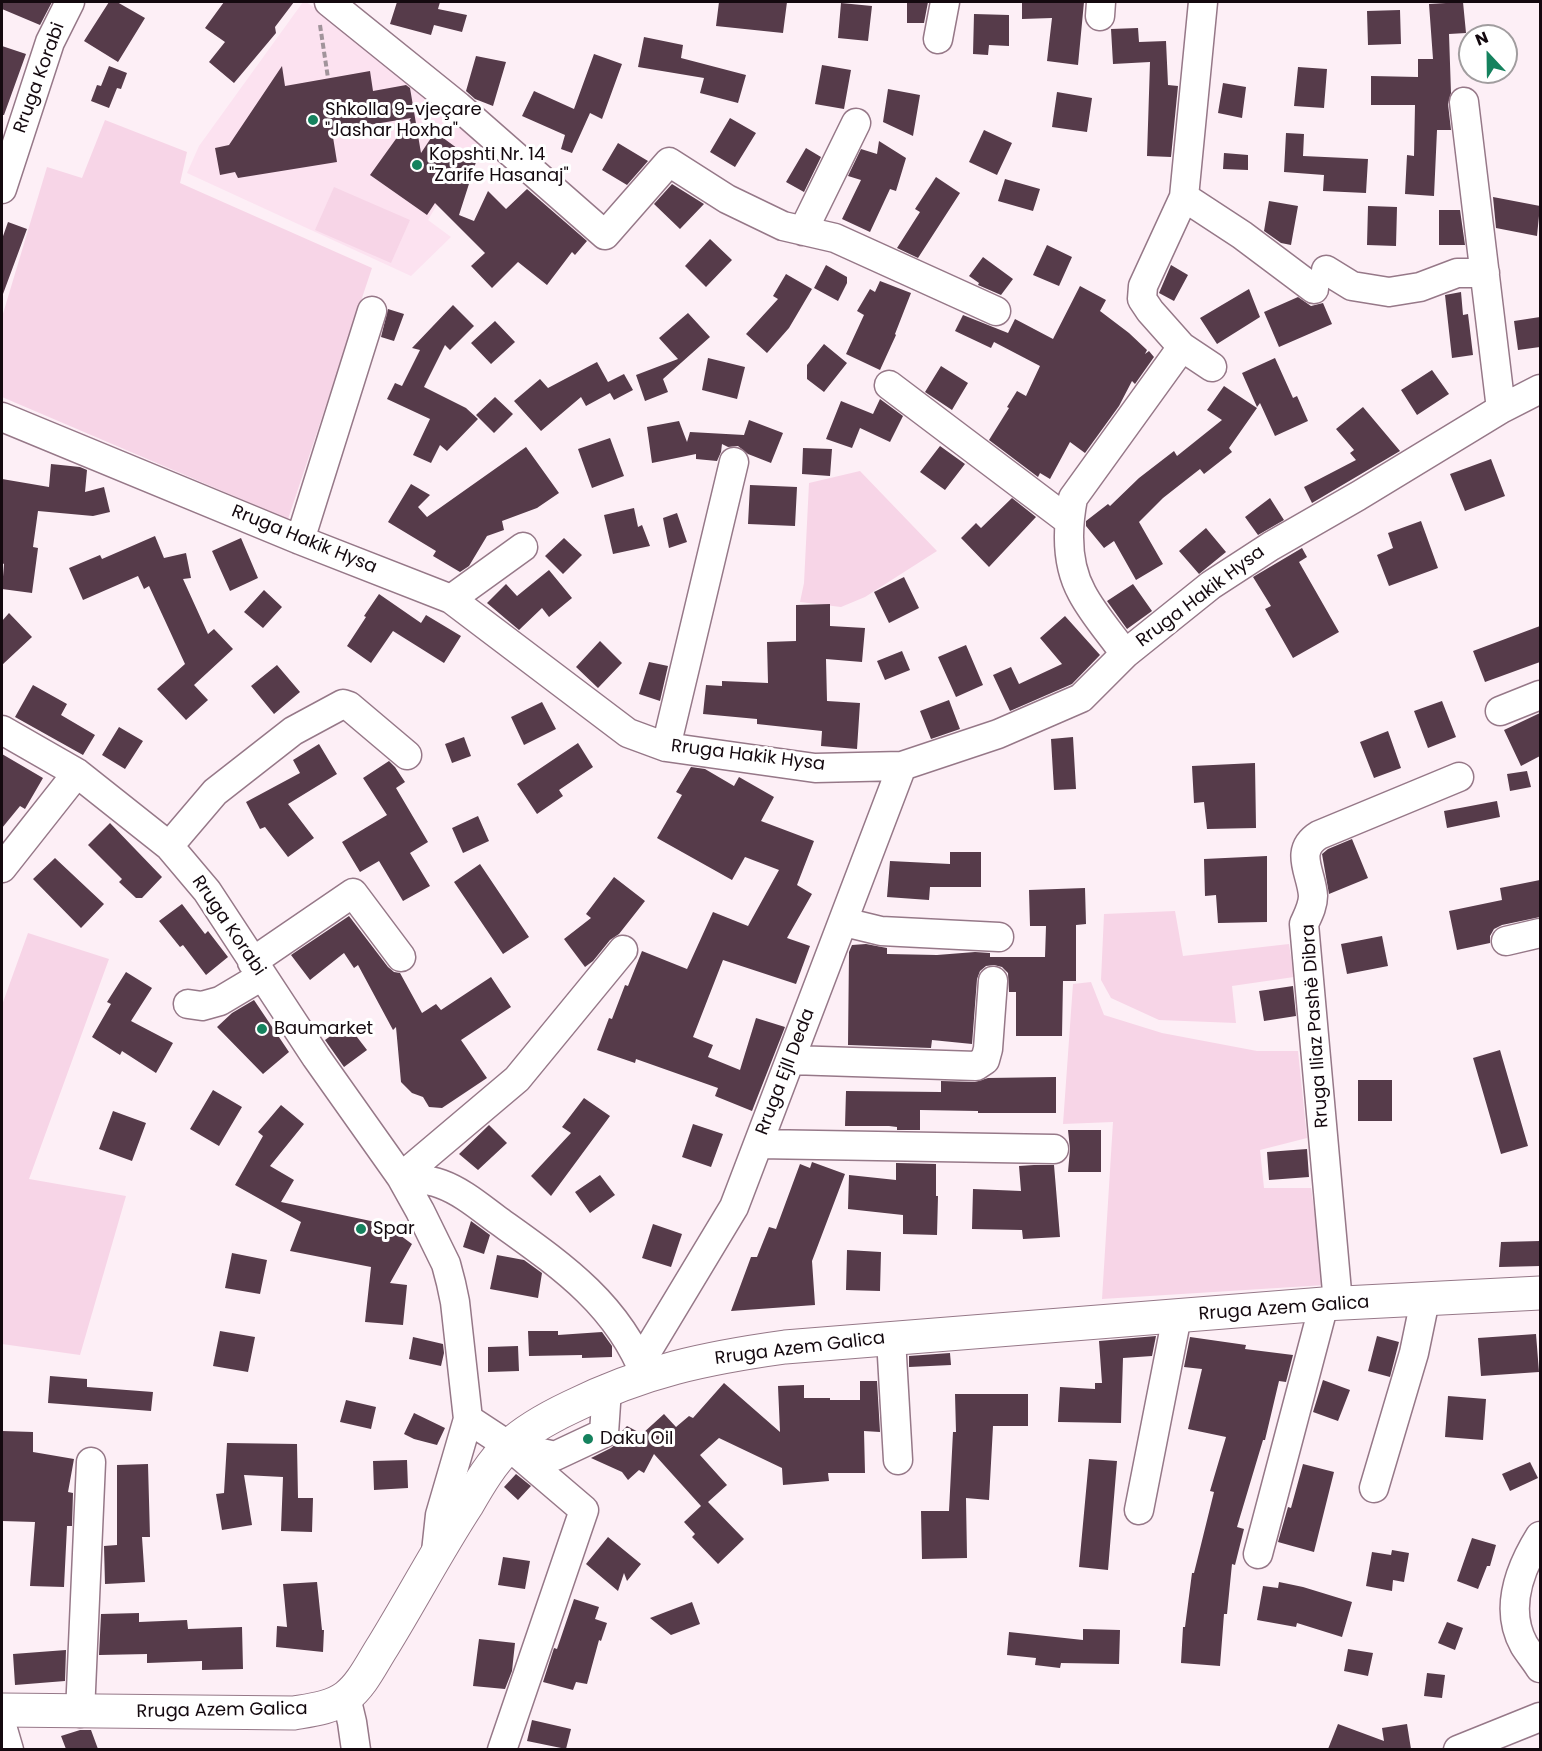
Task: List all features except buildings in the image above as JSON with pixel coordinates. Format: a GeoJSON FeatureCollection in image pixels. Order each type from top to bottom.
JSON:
{"type":"FeatureCollection","features":[{"type":"Feature","properties":{"kind":"main road","name":"Rruga Azem Galica"},"geometry":{"type":"LineString","coordinates":[[2,1710],[80,1713],[294,1713],[324,1708],[345,1697],[360,1682],[392,1631],[436,1552],[487,1473],[509,1446],[528,1431],[561,1412],[643,1369],[785,1347],[1331,1304],[1540,1293]]}},
{"type":"Feature","properties":{"kind":"street","name":"Rruga Korabi"},"geometry":{"type":"LineString","coordinates":[[2,189],[50,42],[70,2]]}},
{"type":"Feature","properties":{"kind":"street"},"geometry":{"type":"LineString","coordinates":[[938,39],[945,2]]}},
{"type":"Feature","properties":{"kind":"street"},"geometry":{"type":"LineString","coordinates":[[1203,2],[1184,197],[1143,286],[1142,299],[1182,347],[1212,367]]}},
{"type":"Feature","properties":{"kind":"street"},"geometry":{"type":"LineString","coordinates":[[324,11],[458,106],[605,235],[669,162],[727,199],[783,226],[835,238],[996,311]]}},
{"type":"Feature","properties":{"kind":"street"},"geometry":{"type":"LineString","coordinates":[[1464,102],[1501,409]]}},
{"type":"Feature","properties":{"kind":"street"},"geometry":{"type":"LineString","coordinates":[[803,231],[856,123]]}},
{"type":"Feature","properties":{"kind":"street"},"geometry":{"type":"LineString","coordinates":[[1184,197],[1242,235],[1320,280],[1389,292],[1420,287],[1457,273],[1485,273]]}},
{"type":"Feature","properties":{"kind":"street"},"geometry":{"type":"LineString","coordinates":[[300,540],[372,311]]}},
{"type":"Feature","properties":{"kind":"street"},"geometry":{"type":"LineString","coordinates":[[1125,654],[1082,594],[1074,574],[1069,540],[1069,521],[1073,498],[1182,347]]}},
{"type":"Feature","properties":{"kind":"street"},"geometry":{"type":"LineString","coordinates":[[890,385],[1069,521]]}},
{"type":"Feature","properties":{"kind":"street","name":"Rruga Hakik Hysa"},"geometry":{"type":"LineString","coordinates":[[2,417],[300,540],[451,598],[628,733],[666,747],[814,768],[902,766],[998,734],[1081,698],[1125,654],[1211,585],[1271,546],[1501,409],[1540,390]]}},
{"type":"Feature","properties":{"kind":"street"},"geometry":{"type":"LineString","coordinates":[[666,747],[734,462]]}},
{"type":"Feature","properties":{"kind":"street"},"geometry":{"type":"LineString","coordinates":[[451,598],[523,548]]}},
{"type":"Feature","properties":{"kind":"street"},"geometry":{"type":"LineString","coordinates":[[1500,711],[1540,695]]}},
{"type":"Feature","properties":{"kind":"street"},"geometry":{"type":"LineString","coordinates":[[169,846],[214,792],[292,731],[343,704],[349,706],[407,756]]}},
{"type":"Feature","properties":{"kind":"street","name":"Rruga Korabi"},"geometry":{"type":"LineString","coordinates":[[2,730],[77,773],[169,846],[207,891],[257,969],[401,1177],[437,1245],[451,1282],[468,1419]]}},
{"type":"Feature","properties":{"kind":"street","name":"Rruga Ejll Deda"},"geometry":{"type":"LineString","coordinates":[[643,1369],[734,1207],[902,766]]}},
{"type":"Feature","properties":{"kind":"street"},"geometry":{"type":"LineString","coordinates":[[2,868],[77,773]]}},
{"type":"Feature","properties":{"kind":"street","name":"Rruga Iliaz Pashë Dibra"},"geometry":{"type":"LineString","coordinates":[[1258,1554],[1331,1304],[1304,924],[1313,897],[1305,862],[1306,848],[1310,841],[1318,835],[1459,777]]}},
{"type":"Feature","properties":{"kind":"street"},"geometry":{"type":"LineString","coordinates":[[188,1004],[202,1006],[220,1001],[353,893],[401,957]]}},
{"type":"Feature","properties":{"kind":"street"},"geometry":{"type":"LineString","coordinates":[[844,922],[881,931],[999,937]]}},
{"type":"Feature","properties":{"kind":"street"},"geometry":{"type":"LineString","coordinates":[[1506,941],[1540,933]]}},
{"type":"Feature","properties":{"kind":"street"},"geometry":{"type":"LineString","coordinates":[[401,1177],[517,1079],[623,950]]}},
{"type":"Feature","properties":{"kind":"street"},"geometry":{"type":"LineString","coordinates":[[791,1060],[976,1066],[985,1059],[988,1049],[993,981]]}},
{"type":"Feature","properties":{"kind":"street"},"geometry":{"type":"LineString","coordinates":[[759,1144],[1054,1149]]}},
{"type":"Feature","properties":{"kind":"street"},"geometry":{"type":"LineString","coordinates":[[401,1177],[426,1180],[456,1190],[562,1266],[587,1288],[612,1318],[643,1369]]}},
{"type":"Feature","properties":{"kind":"street"},"geometry":{"type":"LineString","coordinates":[[1374,1488],[1414,1353],[1425,1300]]}},
{"type":"Feature","properties":{"kind":"street"},"geometry":{"type":"LineString","coordinates":[[1139,1510],[1177,1316]]}},
{"type":"Feature","properties":{"kind":"street"},"geometry":{"type":"LineString","coordinates":[[891,1339],[898,1460]]}},
{"type":"Feature","properties":{"kind":"street"},"geometry":{"type":"LineString","coordinates":[[436,1552],[440,1515],[468,1419],[509,1446],[584,1510],[502,1749]]}},
{"type":"Feature","properties":{"kind":"street"},"geometry":{"type":"LineString","coordinates":[[80,1713],[91,1462]]}},
{"type":"Feature","properties":{"kind":"street"},"geometry":{"type":"LineString","coordinates":[[1540,1536],[1527,1557],[1515,1593],[1515,1619],[1523,1644],[1540,1668]]}},
{"type":"Feature","properties":{"kind":"street"},"geometry":{"type":"LineString","coordinates":[[345,1697],[356,1749]]}},
{"type":"Feature","properties":{"kind":"street"},"geometry":{"type":"LineString","coordinates":[[1458,1749],[1540,1717]]}},
{"type":"Feature","properties":{"kind":"street"},"geometry":{"type":"LineString","coordinates":[[2,1726],[9,1749]]}},
{"type":"Feature","properties":{"kind":"path"},"geometry":{"type":"LineString","coordinates":[[324,11],[328,78]]}},
{"type":"Feature","properties":{"kind":"shaded area","name":"Shkolla 9-vjeçare \"Jashar Hoxha\""},"geometry":{"type":"Polygon","coordinates":[[[303,2],[318,10],[483,136],[452,179],[428,220],[451,237],[411,276],[187,173],[199,146],[303,2]]]}},
{"type":"Feature","properties":{"kind":"shaded area"},"geometry":{"type":"Polygon","coordinates":[[[105,120],[187,152],[180,183],[372,268],[288,519],[2,397],[2,317],[47,167],[82,178],[105,120]]]}},
{"type":"Feature","properties":{"kind":"shaded area"},"geometry":{"type":"Polygon","coordinates":[[[334,187],[410,220],[391,263],[315,230],[334,187]]]}},
{"type":"Feature","properties":{"kind":"shaded area"},"geometry":{"type":"Polygon","coordinates":[[[860,471],[937,551],[865,597],[841,607],[800,602],[804,583],[809,483],[860,471]]]}},
{"type":"Feature","properties":{"kind":"shaded area"},"geometry":{"type":"Polygon","coordinates":[[[1175,911],[1183,956],[1289,944],[1294,977],[1232,986],[1236,1023],[1159,1020],[1111,998],[1101,980],[1104,914],[1175,911]]]}},
{"type":"Feature","properties":{"kind":"shaded area"},"geometry":{"type":"Polygon","coordinates":[[[28,933],[109,959],[29,1179],[126,1196],[80,1355],[2,1344],[2,1005],[28,933]]]}},
{"type":"Feature","properties":{"kind":"shaded area"},"geometry":{"type":"Polygon","coordinates":[[[1091,982],[1104,1015],[1162,1033],[1257,1051],[1298,1051],[1307,1138],[1260,1150],[1264,1188],[1311,1188],[1325,1285],[1102,1299],[1113,1122],[1063,1124],[1073,984],[1091,982]]]}},
{"type":"Feature","properties":{"kind":"place","name":"Shkolla 9-vjeçare \"Jashar Hoxha\""},"geometry":{"type":"Point","coordinates":[313,120]}},
{"type":"Feature","properties":{"kind":"place","name":"Kopshti Nr. 14 \"Zarife Hasanaj\""},"geometry":{"type":"Point","coordinates":[417,165]}},
{"type":"Feature","properties":{"kind":"place","name":"Baumarket"},"geometry":{"type":"Point","coordinates":[262,1029]}},
{"type":"Feature","properties":{"kind":"place","name":"Spar"},"geometry":{"type":"Point","coordinates":[361,1229]}},
{"type":"Feature","properties":{"kind":"place","name":"Daku Oil"},"geometry":{"type":"Point","coordinates":[588,1439]}}]}
